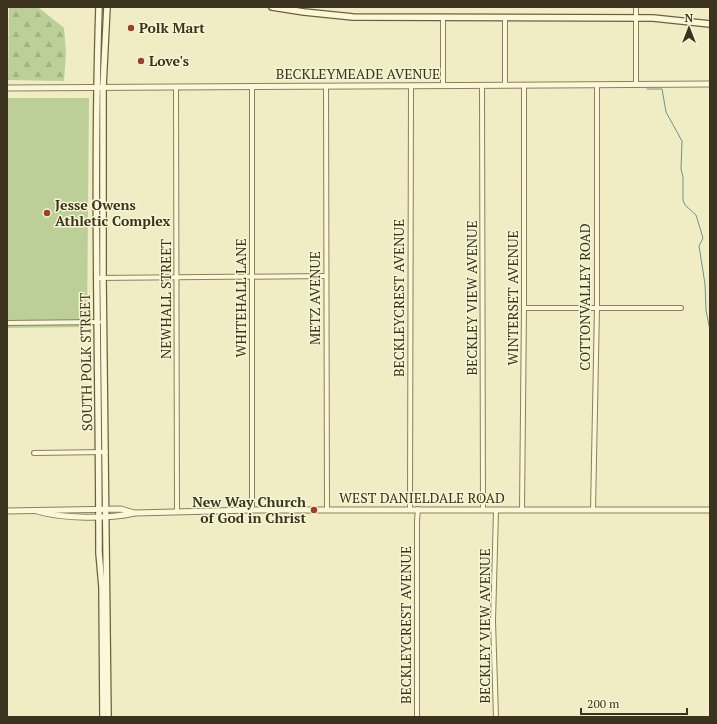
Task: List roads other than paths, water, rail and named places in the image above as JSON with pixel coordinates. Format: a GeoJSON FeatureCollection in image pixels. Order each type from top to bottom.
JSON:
{"type":"FeatureCollection","features":[{"type":"Feature","properties":{"kind":"main road","name":"SOUTH POLK STREET"},"geometry":{"type":"LineString","coordinates":[[99,7],[100,278],[102,322],[102,358],[99,401],[99,553],[104,587],[108,717]]}},
{"type":"Feature","properties":{"kind":"main road","name":"SOUTH POLK STREET"},"geometry":{"type":"LineString","coordinates":[[100,87],[107,7]]}},
{"type":"Feature","properties":{"kind":"main road"},"geometry":{"type":"LineString","coordinates":[[272,7],[353,17],[652,18],[710,24]]}},
{"type":"Feature","properties":{"kind":"main road","name":"SOUTH POLK STREET"},"geometry":{"type":"LineString","coordinates":[[102,358],[105,400],[106,452],[103,717]]}},
{"type":"Feature","properties":{"kind":"main road"},"geometry":{"type":"LineString","coordinates":[[99,401],[105,400]]}},
{"type":"Feature","properties":{"kind":"street"},"geometry":{"type":"LineString","coordinates":[[636,7],[636,85]]}},
{"type":"Feature","properties":{"kind":"street"},"geometry":{"type":"LineString","coordinates":[[443,17],[443,86]]}},
{"type":"Feature","properties":{"kind":"street"},"geometry":{"type":"LineString","coordinates":[[505,18],[505,85]]}},
{"type":"Feature","properties":{"kind":"street","name":"BECKLEYMEADE AVENUE"},"geometry":{"type":"LineString","coordinates":[[7,88],[710,84]]}},
{"type":"Feature","properties":{"kind":"street","name":"BECKLEY VIEW AVENUE"},"geometry":{"type":"LineString","coordinates":[[482,85],[483,510]]}},
{"type":"Feature","properties":{"kind":"street","name":"WINTERSET AVENUE"},"geometry":{"type":"LineString","coordinates":[[522,510],[524,85]]}},
{"type":"Feature","properties":{"kind":"street","name":"COTTONVALLEY ROAD"},"geometry":{"type":"LineString","coordinates":[[593,510],[597,308],[597,85]]}},
{"type":"Feature","properties":{"kind":"street","name":"WHITEHALL LANE"},"geometry":{"type":"LineString","coordinates":[[252,86],[252,510]]}},
{"type":"Feature","properties":{"kind":"street","name":"METZ AVENUE"},"geometry":{"type":"LineString","coordinates":[[326,86],[327,510]]}},
{"type":"Feature","properties":{"kind":"street","name":"BECKLEYCREST AVENUE"},"geometry":{"type":"LineString","coordinates":[[410,509],[411,86]]}},
{"type":"Feature","properties":{"kind":"street","name":"NEWHALL STREET"},"geometry":{"type":"LineString","coordinates":[[176,87],[177,512]]}},
{"type":"Feature","properties":{"kind":"street"},"geometry":{"type":"LineString","coordinates":[[100,278],[326,276]]}},
{"type":"Feature","properties":{"kind":"street"},"geometry":{"type":"LineString","coordinates":[[524,308],[681,308]]}},
{"type":"Feature","properties":{"kind":"street"},"geometry":{"type":"LineString","coordinates":[[7,323],[102,322]]}},
{"type":"Feature","properties":{"kind":"street"},"geometry":{"type":"LineString","coordinates":[[34,453],[106,452]]}},
{"type":"Feature","properties":{"kind":"street","name":"WEST DANIELDALE ROAD"},"geometry":{"type":"LineString","coordinates":[[37,511],[121,509],[135,513]]}},
{"type":"Feature","properties":{"kind":"street","name":"BECKLEYCREST AVENUE"},"geometry":{"type":"LineString","coordinates":[[417,717],[416,521],[418,509]]}},
{"type":"Feature","properties":{"kind":"street","name":"WEST DANIELDALE ROAD"},"geometry":{"type":"LineString","coordinates":[[37,511],[51,515],[120,516],[135,513],[252,510],[710,510]]}},
{"type":"Feature","properties":{"kind":"street"},"geometry":{"type":"LineString","coordinates":[[7,511],[37,511]]}},
{"type":"Feature","properties":{"kind":"street","name":"BECKLEY VIEW AVENUE"},"geometry":{"type":"LineString","coordinates":[[496,511],[493,622],[496,717]]}},
{"type":"Feature","properties":{"kind":"waterway"},"geometry":{"type":"LineString","coordinates":[[647,89],[662,89],[666,112],[682,141],[681,169],[683,177],[683,200],[685,205],[696,215],[703,238],[699,246],[705,284],[706,310],[710,330]]}},
{"type":"Feature","properties":{"kind":"place","name":"Polk Mart"},"geometry":{"type":"Point","coordinates":[131,28]}},
{"type":"Feature","properties":{"kind":"place","name":"Love's"},"geometry":{"type":"Point","coordinates":[141,61]}},
{"type":"Feature","properties":{"kind":"place","name":"Jesse Owens Athletic Complex"},"geometry":{"type":"Point","coordinates":[47,213]}},
{"type":"Feature","properties":{"kind":"place","name":"New Way Church of God in Christ"},"geometry":{"type":"Point","coordinates":[314,510]}}]}
